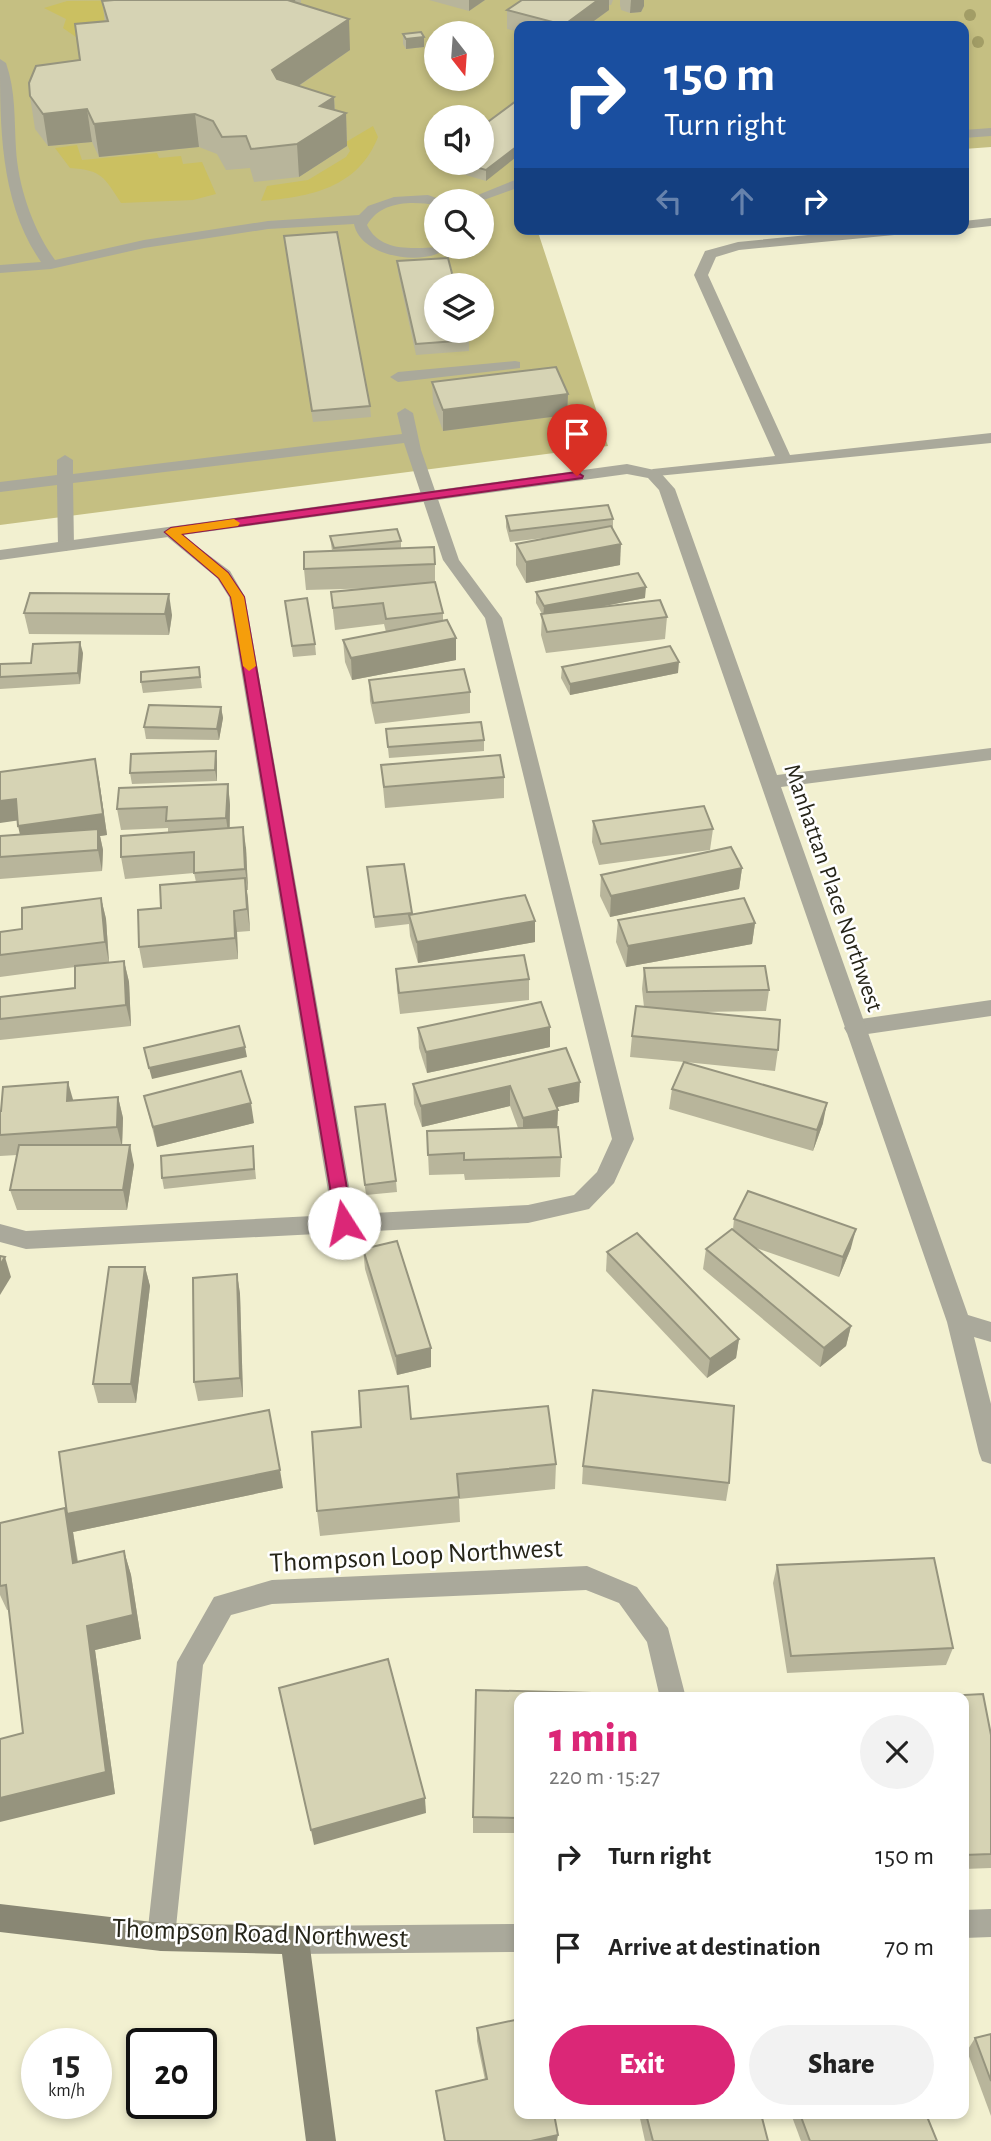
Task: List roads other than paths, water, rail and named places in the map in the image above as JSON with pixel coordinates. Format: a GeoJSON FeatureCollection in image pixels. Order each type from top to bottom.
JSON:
{"type":"FeatureCollection","features":[{"type":"Feature","properties":{"kind":"street"},"geometry":{"type":"LineString","coordinates":[[0,63],[9,85],[11,164],[37,249],[51,265]]}},
{"type":"Feature","properties":{"kind":"street"},"geometry":{"type":"LineString","coordinates":[[969,134],[991,132]]}},
{"type":"Feature","properties":{"kind":"street"},"geometry":{"type":"LineString","coordinates":[[494,191],[514,183]]}},
{"type":"Feature","properties":{"kind":"street"},"geometry":{"type":"LineString","coordinates":[[0,269],[51,265],[144,244],[268,225],[362,219],[387,203],[406,199],[424,200]]}},
{"type":"Feature","properties":{"kind":"street"},"geometry":{"type":"LineString","coordinates":[[362,219],[363,234],[375,244],[390,250],[424,250]]}},
{"type":"Feature","properties":{"kind":"street"},"geometry":{"type":"LineString","coordinates":[[969,224],[991,222]]}},
{"type":"Feature","properties":{"kind":"street"},"geometry":{"type":"LineString","coordinates":[[785,460],[701,275],[710,254],[738,246],[853,235]]}},
{"type":"Feature","properties":{"kind":"street"},"geometry":{"type":"LineString","coordinates":[[398,377],[515,365]]}},
{"type":"Feature","properties":{"kind":"street"},"geometry":{"type":"LineString","coordinates":[[0,1233],[26,1240],[528,1214],[581,1203],[606,1177],[623,1139],[493,618],[451,560],[410,439],[405,413]]}},
{"type":"Feature","properties":{"kind":"street"},"geometry":{"type":"LineString","coordinates":[[299,432],[302,453]]}},
{"type":"Feature","properties":{"kind":"street"},"geometry":{"type":"LineString","coordinates":[[0,555],[627,469],[653,474],[991,438]]}},
{"type":"Feature","properties":{"kind":"street"},"geometry":{"type":"LineString","coordinates":[[0,488],[410,439]]}},
{"type":"Feature","properties":{"kind":"street"},"geometry":{"type":"LineString","coordinates":[[65,460],[66,546]]}},
{"type":"Feature","properties":{"kind":"street","name":"Manhattan Place Northwest"},"geometry":{"type":"LineString","coordinates":[[653,474],[667,489],[772,782],[854,1028],[959,1322],[991,1453]]}},
{"type":"Feature","properties":{"kind":"street"},"geometry":{"type":"LineString","coordinates":[[171,532],[224,575],[237,597],[344,1223]]}},
{"type":"Feature","properties":{"kind":"street"},"geometry":{"type":"LineString","coordinates":[[772,782],[991,754]]}},
{"type":"Feature","properties":{"kind":"street"},"geometry":{"type":"LineString","coordinates":[[854,1028],[991,1009]]}},
{"type":"Feature","properties":{"kind":"street"},"geometry":{"type":"LineString","coordinates":[[959,1322],[991,1332]]}},
{"type":"Feature","properties":{"kind":"street","name":"Thompson Loop Northwest"},"geometry":{"type":"LineString","coordinates":[[161,1937],[190,1662],[223,1605],[272,1592],[587,1578],[628,1595],[659,1637],[672,1692]]}},
{"type":"Feature","properties":{"kind":"street","name":"Thompson Road Northwest"},"geometry":{"type":"LineString","coordinates":[[0,1918],[161,1937],[295,1940],[514,1938]]}},
{"type":"Feature","properties":{"kind":"street"},"geometry":{"type":"LineString","coordinates":[[969,1924],[991,1923]]}},
{"type":"Feature","properties":{"kind":"street"},"geometry":{"type":"LineString","coordinates":[[295,1940],[321,2141]]}}]}
